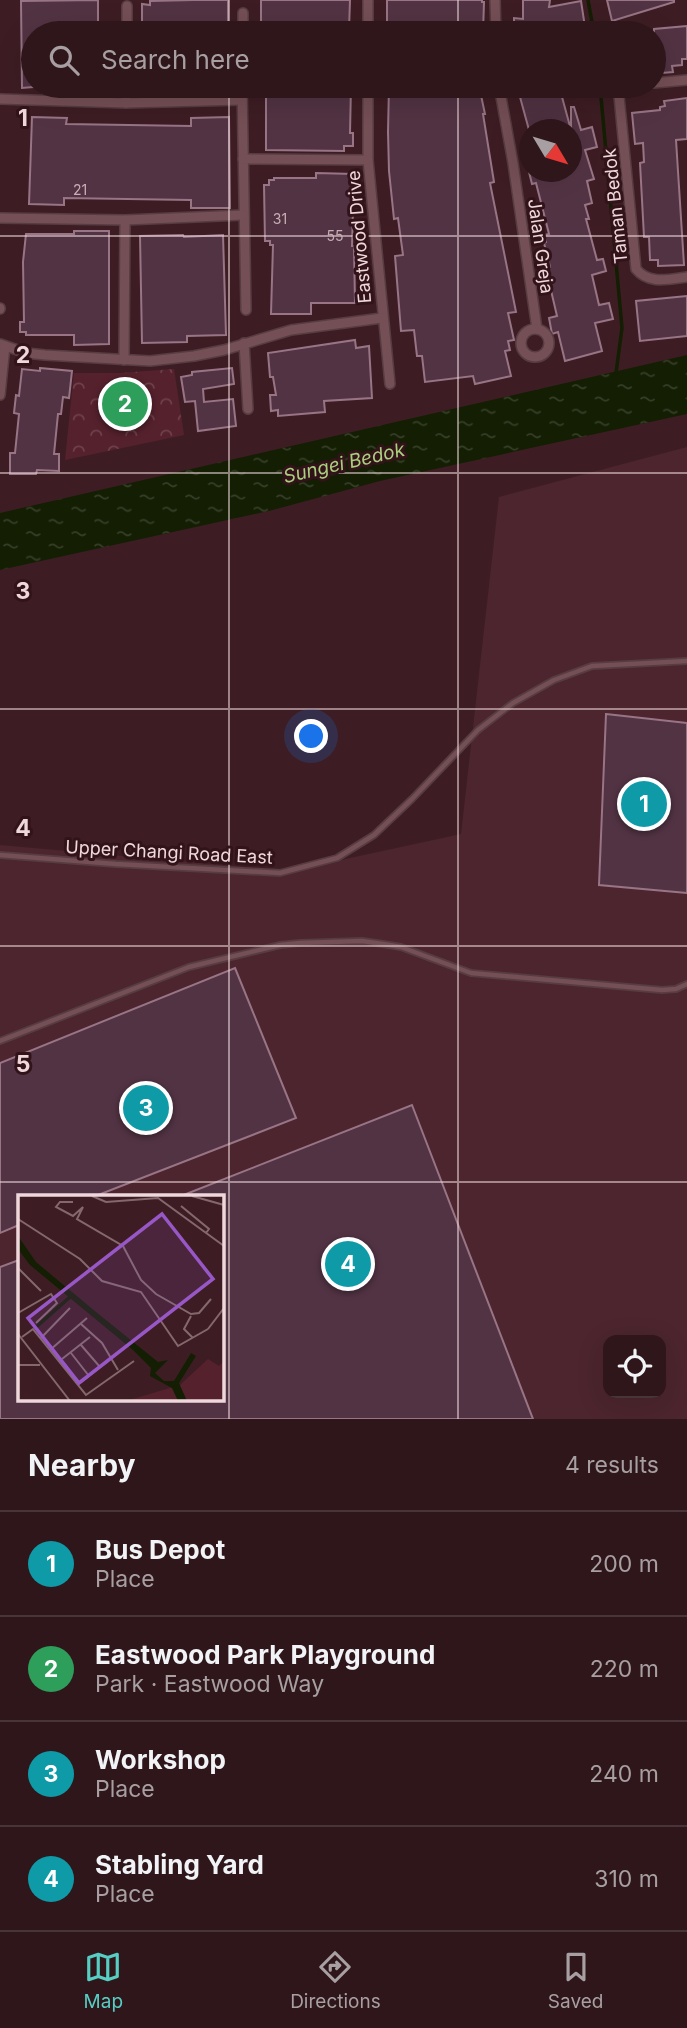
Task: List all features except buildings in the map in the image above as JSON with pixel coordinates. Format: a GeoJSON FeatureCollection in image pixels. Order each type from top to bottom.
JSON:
{"type":"FeatureCollection","features":[{"type":"Feature","properties":{"kind":"street"},"geometry":{"type":"LineString","coordinates":[[368,0],[368,21]]}},
{"type":"Feature","properties":{"kind":"street"},"geometry":{"type":"LineString","coordinates":[[495,0],[496,21]]}},
{"type":"Feature","properties":{"kind":"street"},"geometry":{"type":"LineString","coordinates":[[127,6],[127,21]]}},
{"type":"Feature","properties":{"kind":"street"},"geometry":{"type":"LineString","coordinates":[[243,13],[243,21]]}},
{"type":"Feature","properties":{"kind":"street"},"geometry":{"type":"LineString","coordinates":[[666,82],[687,80]]}},
{"type":"Feature","properties":{"kind":"street"},"geometry":{"type":"LineString","coordinates":[[126,98],[126,103]]}},
{"type":"Feature","properties":{"kind":"street","name":"Eastwood Drive"},"geometry":{"type":"LineString","coordinates":[[368,98],[368,160],[390,384]]}},
{"type":"Feature","properties":{"kind":"street","name":"Jalan Greja"},"geometry":{"type":"LineString","coordinates":[[501,98],[537,329]]}},
{"type":"Feature","properties":{"kind":"street","name":"Taman Bedok"},"geometry":{"type":"LineString","coordinates":[[619,98],[635,264],[639,273],[649,278],[660,280],[687,277]]}},
{"type":"Feature","properties":{"kind":"street"},"geometry":{"type":"LineString","coordinates":[[0,99],[126,103],[242,100],[246,310]]}},
{"type":"Feature","properties":{"kind":"street"},"geometry":{"type":"LineString","coordinates":[[243,159],[368,160]]}},
{"type":"Feature","properties":{"kind":"street"},"geometry":{"type":"LineString","coordinates":[[0,218],[125,220],[243,215]]}},
{"type":"Feature","properties":{"kind":"street"},"geometry":{"type":"LineString","coordinates":[[124,360],[125,220]]}},
{"type":"Feature","properties":{"kind":"street"},"geometry":{"type":"LineString","coordinates":[[0,395],[2,345],[34,354],[150,361],[224,350],[291,330],[382,318]]}},
{"type":"Feature","properties":{"kind":"street"},"geometry":{"type":"LineString","coordinates":[[244,343],[248,410]]}},
{"type":"Feature","properties":{"kind":"lane","name":"Upper Changi Road East"},"geometry":{"type":"LineString","coordinates":[[0,855],[280,873],[337,858],[374,835],[478,730],[513,703],[554,680],[592,666],[687,661]]}},
{"type":"Feature","properties":{"kind":"lane"},"geometry":{"type":"LineString","coordinates":[[0,1041],[189,967],[300,943],[383,943],[401,947],[471,974],[662,990],[676,989],[687,984]]}},
{"type":"Feature","properties":{"kind":"shaded area"},"geometry":{"type":"Polygon","coordinates":[[[687,447],[687,1419],[0,1419],[0,845],[290,871],[461,834],[499,497],[687,447]]]}},
{"type":"Feature","properties":{"kind":"green space"},"geometry":{"type":"Polygon","coordinates":[[[174,369],[184,435],[65,460],[74,373],[174,369]]]}},
{"type":"Feature","properties":{"kind":"water","name":"Sungei Bedok"},"geometry":{"type":"Polygon","coordinates":[[[687,355],[687,414],[380,481],[269,511],[0,570],[0,513],[687,355]]]}},
{"type":"Feature","properties":{"kind":"waterway"},"geometry":{"type":"LineString","coordinates":[[588,0],[592,21]]}},
{"type":"Feature","properties":{"kind":"waterway"},"geometry":{"type":"LineString","coordinates":[[601,98],[622,328],[616,373]]}},
{"type":"Feature","properties":{"kind":"place","name":"Eastwood Park Playground"},"geometry":{"type":"Point","coordinates":[125,404]}},
{"type":"Feature","properties":{"kind":"place","name":"Bus Depot"},"geometry":{"type":"Point","coordinates":[644,804]}},
{"type":"Feature","properties":{"kind":"place","name":"Workshop"},"geometry":{"type":"Point","coordinates":[146,1108]}},
{"type":"Feature","properties":{"kind":"place","name":"Stabling Yard"},"geometry":{"type":"Point","coordinates":[348,1264]}}]}
